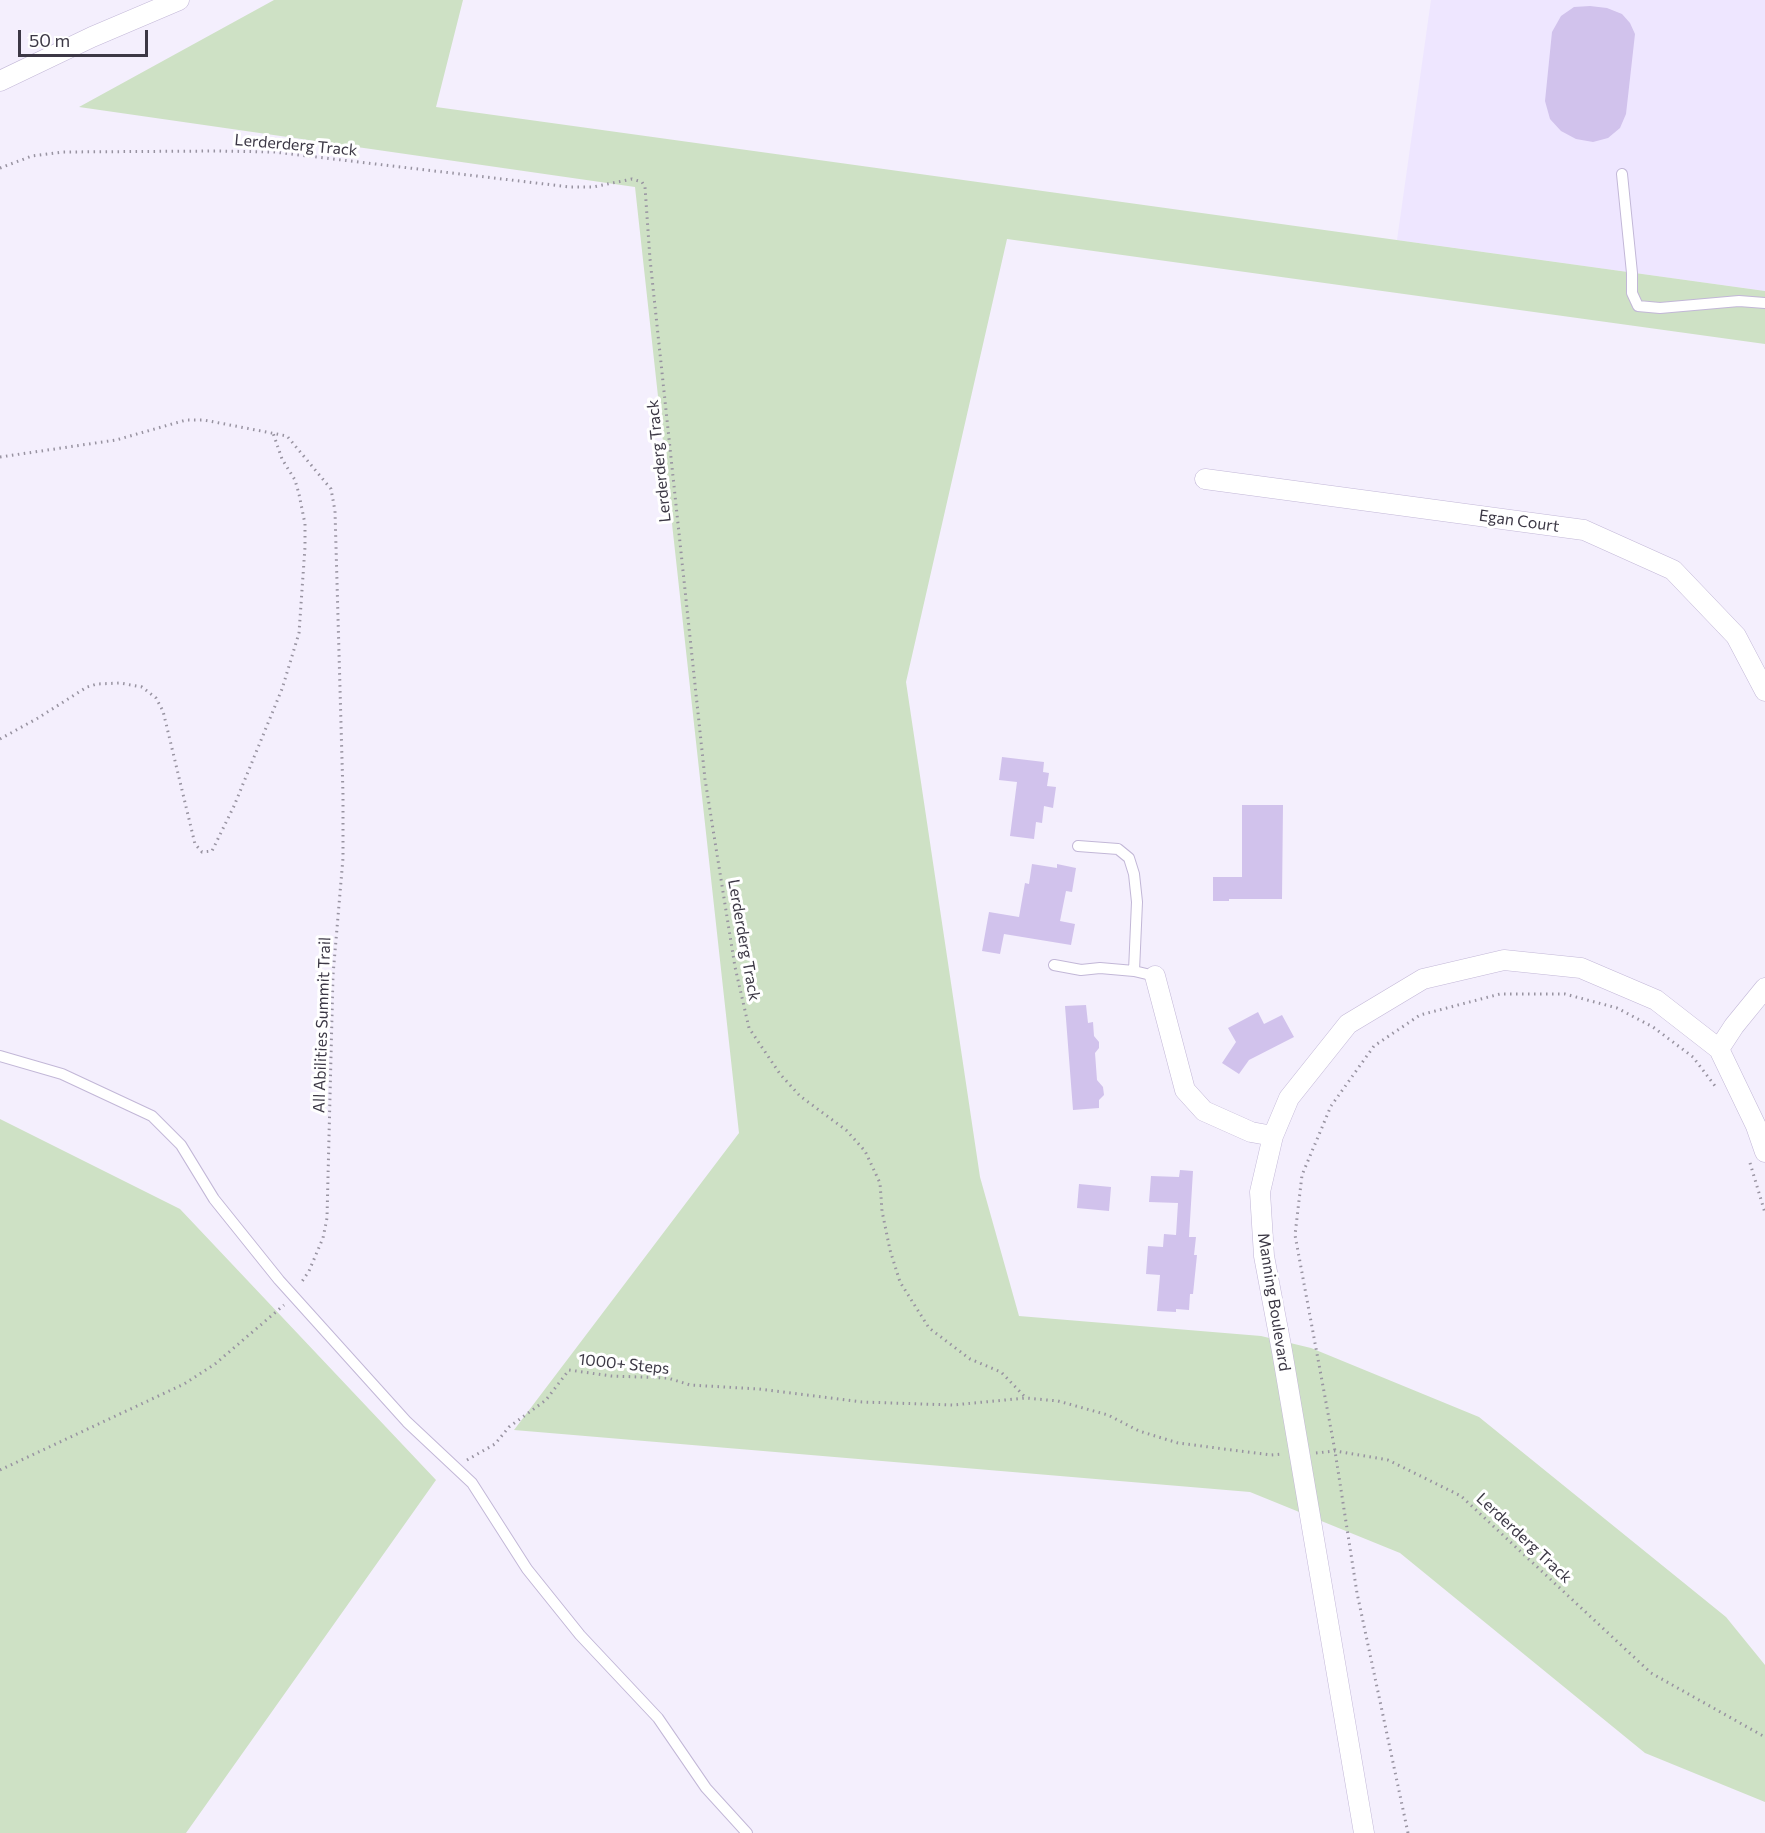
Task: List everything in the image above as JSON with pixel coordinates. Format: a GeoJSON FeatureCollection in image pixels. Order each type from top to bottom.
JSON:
{"type":"FeatureCollection","features":[{"type":"Feature","properties":{"kind":"street"},"geometry":{"type":"LineString","coordinates":[[0,81],[92,37],[179,0]]}},
{"type":"Feature","properties":{"kind":"street","name":"Egan Court"},"geometry":{"type":"LineString","coordinates":[[1205,479],[1584,530],[1673,570],[1736,636],[1765,692]]}},
{"type":"Feature","properties":{"kind":"street","name":"Manning Boulevard"},"geometry":{"type":"LineString","coordinates":[[1364,1833],[1264,1256],[1260,1192],[1273,1136],[1289,1098],[1348,1024],[1424,978],[1504,960],[1581,968],[1656,1000],[1719,1049],[1756,1126],[1757,1154]]}},
{"type":"Feature","properties":{"kind":"street"},"geometry":{"type":"LineString","coordinates":[[1155,976],[1185,1090],[1204,1111],[1251,1132],[1273,1136]]}},
{"type":"Feature","properties":{"kind":"street"},"geometry":{"type":"LineString","coordinates":[[1719,1049],[1734,1026],[1765,988]]}},
{"type":"Feature","properties":{"kind":"lane"},"geometry":{"type":"LineString","coordinates":[[1622,174],[1632,293],[1638,306],[1660,308],[1739,301],[1765,303]]}},
{"type":"Feature","properties":{"kind":"lane"},"geometry":{"type":"LineString","coordinates":[[1078,846],[1118,849],[1129,858],[1134,874],[1137,902],[1134,971]]}},
{"type":"Feature","properties":{"kind":"lane"},"geometry":{"type":"LineString","coordinates":[[1054,965],[1081,970],[1100,968],[1134,971],[1155,976]]}},
{"type":"Feature","properties":{"kind":"lane"},"geometry":{"type":"LineString","coordinates":[[0,1056],[62,1074],[152,1116],[182,1145],[213,1199],[292,1295],[407,1422],[472,1483],[527,1569],[580,1635],[658,1718],[706,1788],[747,1833]]}},
{"type":"Feature","properties":{"kind":"path","name":"Lerderderg Track"},"geometry":{"type":"LineString","coordinates":[[0,168],[33,156],[63,152],[274,152],[570,187],[593,187],[632,179],[642,182],[645,187],[650,259],[705,779],[735,967],[749,1028],[780,1074],[800,1096],[846,1130],[865,1150],[880,1183],[888,1240],[900,1282],[928,1328],[970,1359],[1001,1372],[1026,1398],[1058,1401],[1086,1408],[1108,1415],[1139,1431],[1178,1443],[1271,1455],[1335,1451],[1388,1460],[1461,1496],[1651,1673],[1765,1737]]}},
{"type":"Feature","properties":{"kind":"path","name":"All Abilities Summit Trail"},"geometry":{"type":"LineString","coordinates":[[0,457],[116,440],[186,420],[204,420],[287,436],[331,489],[335,511],[343,795],[343,858],[333,975],[327,1218],[323,1238],[309,1271],[280,1308],[224,1356],[184,1384],[0,1470]]}},
{"type":"Feature","properties":{"kind":"path"},"geometry":{"type":"LineString","coordinates":[[0,740],[87,687],[120,682],[142,687],[156,698],[163,711],[195,844],[202,852],[212,850],[234,806],[282,689],[299,633],[305,524],[295,480],[282,459],[273,433]]}},
{"type":"Feature","properties":{"kind":"path"},"geometry":{"type":"LineString","coordinates":[[1408,1833],[1358,1593],[1335,1451],[1295,1235],[1302,1175],[1331,1106],[1374,1046],[1420,1015],[1500,994],[1565,994],[1617,1008],[1653,1027],[1693,1057],[1721,1094]]}},
{"type":"Feature","properties":{"kind":"path"},"geometry":{"type":"LineString","coordinates":[[1757,1154],[1765,1213]]}},
{"type":"Feature","properties":{"kind":"path","name":"1000+ Steps"},"geometry":{"type":"LineString","coordinates":[[459,1460],[469,1460],[495,1444],[509,1427],[546,1400],[569,1370],[611,1376],[668,1378],[690,1385],[759,1389],[862,1402],[953,1405],[1026,1398]]}},
{"type":"Feature","properties":{"kind":"shaded area"},"geometry":{"type":"Polygon","coordinates":[[[1431,0],[1765,0],[1765,291],[1397,240],[1431,0]]]}},
{"type":"Feature","properties":{"kind":"green space"},"geometry":{"type":"Polygon","coordinates":[[[274,0],[463,0],[436,107],[1765,291],[1765,344],[1007,239],[906,682],[980,1177],[1019,1316],[1261,1336],[1311,1348],[1479,1417],[1726,1617],[1765,1665],[1765,1802],[1645,1753],[1400,1553],[1250,1492],[514,1430],[739,1133],[635,187],[79,107],[274,0]]]}},
{"type":"Feature","properties":{"kind":"green space"},"geometry":{"type":"Polygon","coordinates":[[[0,1119],[180,1209],[436,1480],[186,1833],[0,1833],[0,1119]]]}},
{"type":"Feature","properties":{"kind":"building"},"geometry":{"type":"Polygon","coordinates":[[[1574,7],[1607,8],[1622,14],[1630,23],[1635,34],[1626,114],[1620,128],[1608,138],[1593,142],[1576,139],[1561,131],[1550,119],[1545,101],[1552,32],[1561,16],[1574,7]]]}},
{"type":"Feature","properties":{"kind":"building"},"geometry":{"type":"Polygon","coordinates":[[[1002,757],[1044,762],[1043,772],[1049,773],[1047,786],[1056,787],[1053,808],[1044,806],[1042,823],[1036,822],[1034,839],[1010,836],[1017,782],[999,780],[1002,757]]]}},
{"type":"Feature","properties":{"kind":"building"},"geometry":{"type":"Polygon","coordinates":[[[1242,805],[1283,805],[1282,899],[1213,901],[1213,877],[1242,877],[1242,805]]]}},
{"type":"Feature","properties":{"kind":"building"},"geometry":{"type":"Polygon","coordinates":[[[1032,864],[1057,868],[1057,864],[1076,868],[1072,892],[1066,891],[1060,921],[1075,924],[1071,945],[1004,934],[1000,954],[982,951],[989,912],[1019,917],[1025,883],[1029,884],[1032,864]]]}},
{"type":"Feature","properties":{"kind":"building"},"geometry":{"type":"Polygon","coordinates":[[[1086,1005],[1088,1023],[1093,1022],[1094,1036],[1099,1042],[1099,1048],[1095,1053],[1097,1080],[1103,1087],[1104,1095],[1099,1100],[1099,1108],[1073,1110],[1065,1006],[1086,1005]]]}},
{"type":"Feature","properties":{"kind":"building"},"geometry":{"type":"Polygon","coordinates":[[[1258,1012],[1264,1024],[1282,1015],[1294,1037],[1249,1060],[1239,1074],[1222,1063],[1236,1042],[1228,1028],[1258,1012]]]}},
{"type":"Feature","properties":{"kind":"building"},"geometry":{"type":"Polygon","coordinates":[[[1180,1170],[1193,1171],[1189,1237],[1196,1237],[1194,1255],[1197,1255],[1193,1294],[1190,1294],[1189,1310],[1157,1311],[1160,1275],[1146,1274],[1148,1246],[1163,1247],[1164,1234],[1176,1235],[1178,1203],[1149,1202],[1151,1176],[1179,1177],[1180,1170]]]}},
{"type":"Feature","properties":{"kind":"building"},"geometry":{"type":"Polygon","coordinates":[[[1079,1184],[1111,1187],[1109,1211],[1077,1208],[1079,1184]]]}}]}
